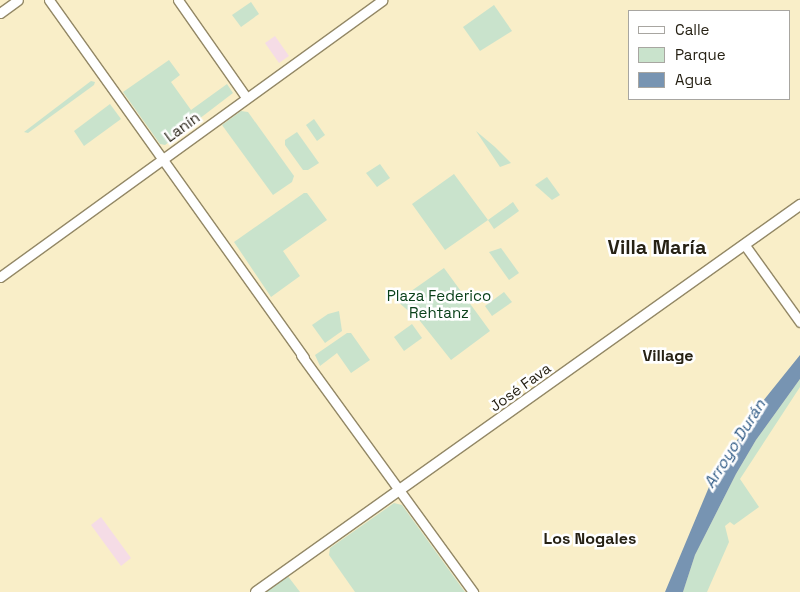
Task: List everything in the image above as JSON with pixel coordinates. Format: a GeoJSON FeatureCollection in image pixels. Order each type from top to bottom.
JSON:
{"type":"FeatureCollection","features":[{"type":"Feature","properties":{"kind":"main road","name":"José Fava"},"geometry":{"type":"LineString","coordinates":[[256,592],[800,205]]}},
{"type":"Feature","properties":{"kind":"street"},"geometry":{"type":"LineString","coordinates":[[0,13],[18,0]]}},
{"type":"Feature","properties":{"kind":"street"},"geometry":{"type":"LineString","coordinates":[[49,0],[473,592]]}},
{"type":"Feature","properties":{"kind":"street"},"geometry":{"type":"LineString","coordinates":[[178,0],[246,98]]}},
{"type":"Feature","properties":{"kind":"street","name":"Lanín"},"geometry":{"type":"LineString","coordinates":[[0,277],[382,0]]}},
{"type":"Feature","properties":{"kind":"street"},"geometry":{"type":"LineString","coordinates":[[744,244],[800,322]]}},
{"type":"Feature","properties":{"kind":"street"},"geometry":{"type":"LineString","coordinates":[[401,490],[412,499],[480,592]]}},
{"type":"Feature","properties":{"kind":"shaded area"},"geometry":{"type":"Polygon","coordinates":[[[275,36],[289,56],[279,63],[265,43],[275,36]]]}},
{"type":"Feature","properties":{"kind":"shaded area"},"geometry":{"type":"Polygon","coordinates":[[[101,517],[131,558],[121,566],[91,525],[101,517]]]}},
{"type":"Feature","properties":{"kind":"green space"},"geometry":{"type":"Polygon","coordinates":[[[251,2],[259,14],[241,27],[232,15],[251,2]]]}},
{"type":"Feature","properties":{"kind":"green space"},"geometry":{"type":"Polygon","coordinates":[[[494,5],[512,31],[480,51],[463,27],[494,5]]]}},
{"type":"Feature","properties":{"kind":"green space"},"geometry":{"type":"Polygon","coordinates":[[[169,60],[180,75],[171,82],[191,110],[227,84],[233,93],[165,145],[160,144],[123,92],[169,60]]]}},
{"type":"Feature","properties":{"kind":"green space"},"geometry":{"type":"Polygon","coordinates":[[[91,81],[95,82],[94,85],[28,133],[24,132],[91,81]]]}},
{"type":"Feature","properties":{"kind":"green space"},"geometry":{"type":"Polygon","coordinates":[[[110,104],[121,119],[84,146],[74,131],[110,104]]]}},
{"type":"Feature","properties":{"kind":"green space"},"geometry":{"type":"Polygon","coordinates":[[[241,111],[248,112],[294,176],[292,182],[273,195],[222,125],[241,111]]]}},
{"type":"Feature","properties":{"kind":"green space"},"geometry":{"type":"Polygon","coordinates":[[[314,119],[325,135],[317,141],[306,125],[314,119]]]}},
{"type":"Feature","properties":{"kind":"green space"},"geometry":{"type":"Polygon","coordinates":[[[476,131],[495,147],[511,163],[500,167],[476,131]]]}},
{"type":"Feature","properties":{"kind":"green space"},"geometry":{"type":"Polygon","coordinates":[[[297,132],[319,163],[308,170],[303,170],[285,145],[285,140],[297,132]]]}},
{"type":"Feature","properties":{"kind":"green space"},"geometry":{"type":"Polygon","coordinates":[[[380,164],[390,178],[377,187],[366,173],[380,164]]]}},
{"type":"Feature","properties":{"kind":"green space"},"geometry":{"type":"Polygon","coordinates":[[[454,174],[488,220],[445,250],[412,204],[454,174]]]}},
{"type":"Feature","properties":{"kind":"green space"},"geometry":{"type":"Polygon","coordinates":[[[547,177],[560,195],[552,200],[535,185],[547,177]]]}},
{"type":"Feature","properties":{"kind":"green space"},"geometry":{"type":"Polygon","coordinates":[[[304,193],[307,193],[327,220],[283,251],[300,276],[271,297],[234,242],[304,193]]]}},
{"type":"Feature","properties":{"kind":"green space"},"geometry":{"type":"Polygon","coordinates":[[[513,202],[519,211],[494,229],[488,220],[513,202]]]}},
{"type":"Feature","properties":{"kind":"green space"},"geometry":{"type":"Polygon","coordinates":[[[501,248],[519,273],[509,280],[489,252],[501,248]]]}},
{"type":"Feature","properties":{"kind":"green space","name":"Plaza Federico Rehtanz"},"geometry":{"type":"Polygon","coordinates":[[[444,268],[490,331],[451,360],[420,321],[397,301],[444,268]]]}},
{"type":"Feature","properties":{"kind":"green space"},"geometry":{"type":"Polygon","coordinates":[[[504,292],[512,302],[492,316],[485,306],[504,292]]]}},
{"type":"Feature","properties":{"kind":"green space"},"geometry":{"type":"Polygon","coordinates":[[[339,311],[342,331],[325,343],[312,325],[328,314],[339,311]]]}},
{"type":"Feature","properties":{"kind":"green space"},"geometry":{"type":"Polygon","coordinates":[[[412,324],[422,338],[404,351],[394,337],[412,324]]]}},
{"type":"Feature","properties":{"kind":"green space"},"geometry":{"type":"Polygon","coordinates":[[[347,333],[351,333],[370,360],[351,373],[337,353],[320,366],[315,355],[347,333]]]}},
{"type":"Feature","properties":{"kind":"green space"},"geometry":{"type":"Polygon","coordinates":[[[800,379],[800,387],[740,479],[759,507],[734,525],[730,522],[725,526],[729,542],[707,592],[683,592],[695,555],[736,474],[756,440],[800,379]]]}},
{"type":"Feature","properties":{"kind":"green space"},"geometry":{"type":"Polygon","coordinates":[[[394,503],[402,505],[465,592],[355,592],[329,555],[330,548],[394,503]]]}},
{"type":"Feature","properties":{"kind":"green space"},"geometry":{"type":"Polygon","coordinates":[[[287,575],[300,592],[263,592],[287,575]]]}},
{"type":"Feature","properties":{"kind":"water","name":"Arroyo Durán"},"geometry":{"type":"Polygon","coordinates":[[[800,355],[800,379],[756,440],[736,474],[695,555],[683,592],[665,592],[714,475],[763,401],[800,355]]]}},
{"type":"Feature","properties":{"kind":"district","name":"Villa María"},"geometry":{"type":"Point","coordinates":[657,247]}},
{"type":"Feature","properties":{"kind":"district","name":"Village"},"geometry":{"type":"Point","coordinates":[668,356]}},
{"type":"Feature","properties":{"kind":"district","name":"Los Nogales"},"geometry":{"type":"Point","coordinates":[590,539]}}]}
